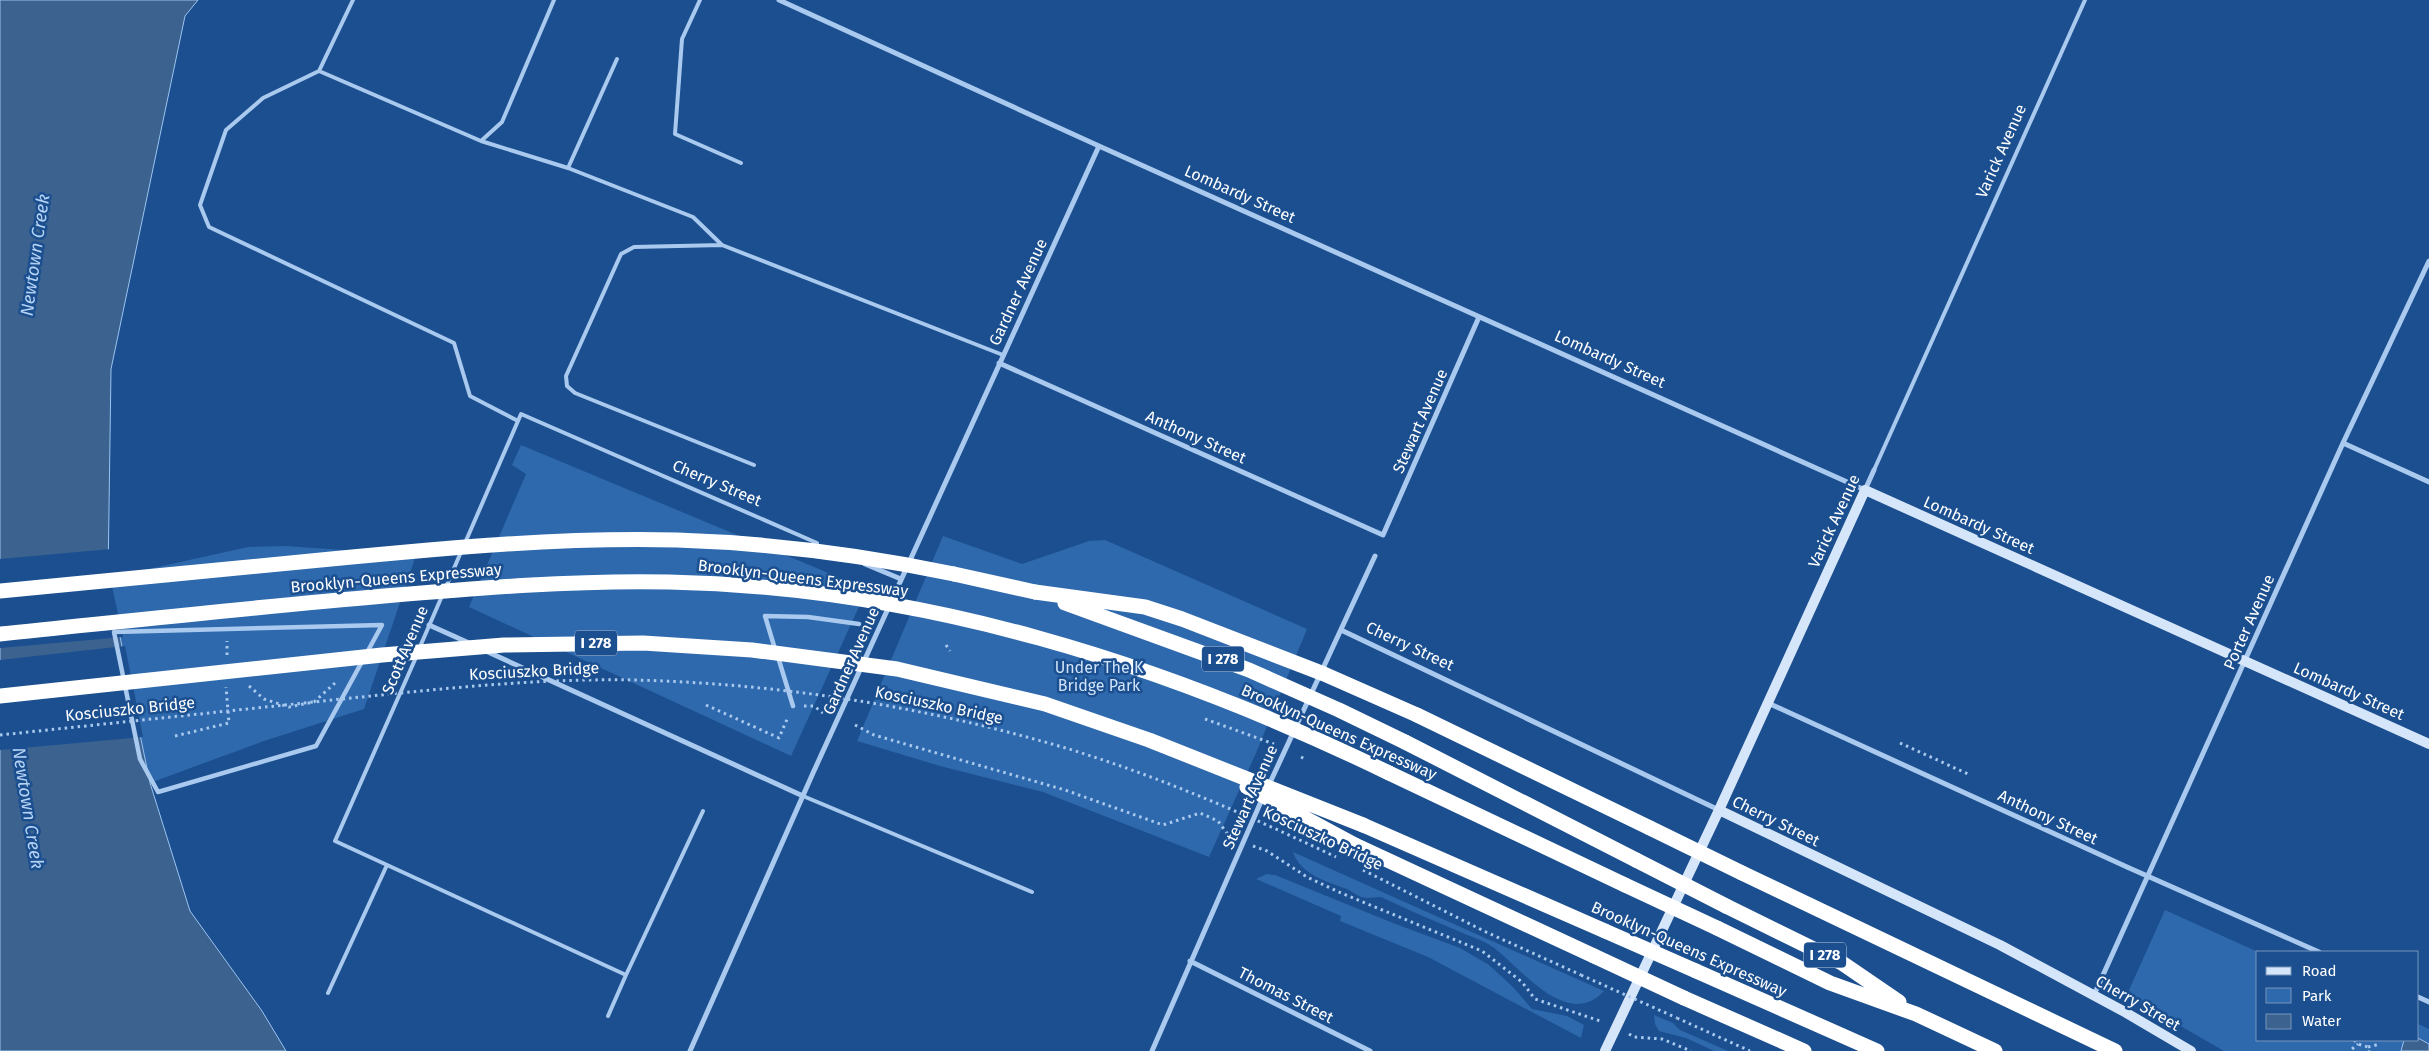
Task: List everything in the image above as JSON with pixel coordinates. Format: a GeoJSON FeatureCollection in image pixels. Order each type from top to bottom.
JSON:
{"type":"FeatureCollection","features":[{"type":"Feature","properties":{"kind":"highway","name":"Brooklyn-Queens Expressway"},"geometry":{"type":"LineString","coordinates":[[0,591],[482,545],[603,540],[716,542],[827,553],[921,567],[1035,592]]}},
{"type":"Feature","properties":{"kind":"highway","name":"Brooklyn-Queens Expressway"},"geometry":{"type":"LineString","coordinates":[[0,634],[526,584],[671,582],[843,597],[915,609],[1022,633],[1089,651],[1225,700],[1291,727],[1830,983],[1916,1014],[1995,1051]]}},
{"type":"Feature","properties":{"kind":"highway"},"geometry":{"type":"LineString","coordinates":[[1035,592],[1145,607],[1296,662],[1418,715],[1742,873],[2115,1051]]}},
{"type":"Feature","properties":{"kind":"highway","name":"I 278"},"geometry":{"type":"LineString","coordinates":[[1035,592],[1249,670],[1339,710],[1842,963],[1916,1014]]}},
{"type":"Feature","properties":{"kind":"highway","name":"Brooklyn-Queens Expressway"},"geometry":{"type":"LineString","coordinates":[[0,696],[467,648],[536,643],[687,645],[788,653],[932,676],[1045,704],[1181,752],[1363,825],[1877,1051]]}},
{"type":"Feature","properties":{"kind":"highway"},"geometry":{"type":"LineString","coordinates":[[1181,752],[1354,844],[1684,998],[1804,1051]]}},
{"type":"Feature","properties":{"kind":"main road","name":"Lombardy Street"},"geometry":{"type":"LineString","coordinates":[[1865,490],[2429,744]]}},
{"type":"Feature","properties":{"kind":"main road","name":"Varick Avenue"},"geometry":{"type":"LineString","coordinates":[[1605,1051],[1719,810],[1865,490]]}},
{"type":"Feature","properties":{"kind":"main road","name":"Cherry Street"},"geometry":{"type":"LineString","coordinates":[[1719,810],[2000,945],[2094,995],[2191,1051]]}},
{"type":"Feature","properties":{"kind":"street","name":"Lombardy Street"},"geometry":{"type":"LineString","coordinates":[[780,0],[1099,146],[1865,490]]}},
{"type":"Feature","properties":{"kind":"street","name":"Gardner Avenue"},"geometry":{"type":"LineString","coordinates":[[690,1051],[901,579],[1099,146]]}},
{"type":"Feature","properties":{"kind":"street","name":"Porter Avenue"},"geometry":{"type":"LineString","coordinates":[[2094,995],[2343,443],[2429,261]]}},
{"type":"Feature","properties":{"kind":"street","name":"Stewart Avenue"},"geometry":{"type":"LineString","coordinates":[[1383,535],[1479,317]]}},
{"type":"Feature","properties":{"kind":"street","name":"Anthony Street"},"geometry":{"type":"LineString","coordinates":[[999,363],[1383,535]]}},
{"type":"Feature","properties":{"kind":"street"},"geometry":{"type":"LineString","coordinates":[[2343,443],[2429,482]]}},
{"type":"Feature","properties":{"kind":"street","name":"Varick Avenue"},"geometry":{"type":"LineString","coordinates":[[1865,490],[1874,470]]}},
{"type":"Feature","properties":{"kind":"street","name":"Cherry Street"},"geometry":{"type":"LineString","coordinates":[[817,543],[901,579]]}},
{"type":"Feature","properties":{"kind":"street","name":"Stewart Avenue"},"geometry":{"type":"LineString","coordinates":[[1152,1051],[1190,961],[1375,556]]}},
{"type":"Feature","properties":{"kind":"street"},"geometry":{"type":"LineString","coordinates":[[793,706],[765,616],[808,617],[859,624]]}},
{"type":"Feature","properties":{"kind":"street"},"geometry":{"type":"LineString","coordinates":[[382,625],[316,746],[158,792],[140,759],[114,632],[382,625]]}},
{"type":"Feature","properties":{"kind":"street"},"geometry":{"type":"LineString","coordinates":[[430,625],[804,796]]}},
{"type":"Feature","properties":{"kind":"street","name":"Cherry Street"},"geometry":{"type":"LineString","coordinates":[[1341,630],[1719,810]]}},
{"type":"Feature","properties":{"kind":"street","name":"Anthony Street"},"geometry":{"type":"LineString","coordinates":[[1767,702],[2317,951]]}},
{"type":"Feature","properties":{"kind":"street","name":"Thomas Street"},"geometry":{"type":"LineString","coordinates":[[1190,961],[1370,1051]]}},
{"type":"Feature","properties":{"kind":"lane"},"geometry":{"type":"LineString","coordinates":[[353,0],[319,71],[264,98],[226,130],[200,205],[209,228],[454,343],[470,396],[518,421]]}},
{"type":"Feature","properties":{"kind":"lane"},"geometry":{"type":"LineString","coordinates":[[481,141],[502,122],[554,0]]}},
{"type":"Feature","properties":{"kind":"lane"},"geometry":{"type":"LineString","coordinates":[[700,0],[682,39],[675,134],[741,163]]}},
{"type":"Feature","properties":{"kind":"lane","name":"Varick Avenue"},"geometry":{"type":"LineString","coordinates":[[1874,470],[2085,0]]}},
{"type":"Feature","properties":{"kind":"lane"},"geometry":{"type":"LineString","coordinates":[[568,168],[617,59]]}},
{"type":"Feature","properties":{"kind":"lane"},"geometry":{"type":"LineString","coordinates":[[319,71],[481,141],[568,168],[693,217],[722,245],[1003,355]]}},
{"type":"Feature","properties":{"kind":"lane"},"geometry":{"type":"LineString","coordinates":[[722,245],[634,247],[620,254],[566,376],[568,386],[575,393],[754,466]]}},
{"type":"Feature","properties":{"kind":"lane","name":"Scott Avenue"},"geometry":{"type":"LineString","coordinates":[[387,865],[335,841],[521,414]]}},
{"type":"Feature","properties":{"kind":"lane","name":"Cherry Street"},"geometry":{"type":"LineString","coordinates":[[521,414],[817,543]]}},
{"type":"Feature","properties":{"kind":"lane"},"geometry":{"type":"LineString","coordinates":[[804,796],[1032,892]]}},
{"type":"Feature","properties":{"kind":"lane"},"geometry":{"type":"LineString","coordinates":[[608,1016],[702,811]]}},
{"type":"Feature","properties":{"kind":"lane"},"geometry":{"type":"LineString","coordinates":[[328,993],[387,865],[626,975]]}},
{"type":"Feature","properties":{"kind":"path"},"geometry":{"type":"LineString","coordinates":[[946,645],[950,651]]}},
{"type":"Feature","properties":{"kind":"path","name":"Kosciuszko Bridge"},"geometry":{"type":"LineString","coordinates":[[0,735],[478,686],[632,680],[695,683],[829,696],[949,718],[1072,750],[1189,792],[1339,858]]}},
{"type":"Feature","properties":{"kind":"path"},"geometry":{"type":"LineString","coordinates":[[246,682],[264,699],[289,707],[314,702],[334,683]]}},
{"type":"Feature","properties":{"kind":"path"},"geometry":{"type":"LineString","coordinates":[[706,705],[779,738],[793,706],[814,706],[823,713]]}},
{"type":"Feature","properties":{"kind":"path"},"geometry":{"type":"LineString","coordinates":[[1206,719],[1274,744]]}},
{"type":"Feature","properties":{"kind":"path"},"geometry":{"type":"LineString","coordinates":[[1900,742],[1968,774]]}},
{"type":"Feature","properties":{"kind":"path"},"geometry":{"type":"LineString","coordinates":[[1301,757],[1305,759]]}},
{"type":"Feature","properties":{"kind":"path","name":"Kosciuszko Bridge"},"geometry":{"type":"LineString","coordinates":[[1356,866],[1486,932],[1750,1051]]}},
{"type":"Feature","properties":{"kind":"path"},"geometry":{"type":"LineString","coordinates":[[1601,1020],[1634,1037],[1662,1039],[1691,1051]]}},
{"type":"Feature","properties":{"kind":"path"},"geometry":{"type":"LineString","coordinates":[[2355,1041],[2368,1049],[2380,1044]]}},
{"type":"Feature","properties":{"kind":"path"},"geometry":{"type":"LineString","coordinates":[[2352,1048],[2358,1044]]}},
{"type":"Feature","properties":{"kind":"green space"},"geometry":{"type":"Polygon","coordinates":[[[521,445],[867,589],[791,756],[469,607],[526,474],[512,465],[521,445]]]}},
{"type":"Feature","properties":{"kind":"green space","name":"Under The K Bridge Park"},"geometry":{"type":"Polygon","coordinates":[[[943,536],[1022,564],[1089,541],[1105,540],[1307,629],[1256,753],[1209,857],[1043,792],[940,766],[857,741],[943,536]]]}},
{"type":"Feature","properties":{"kind":"green space"},"geometry":{"type":"Polygon","coordinates":[[[286,546],[416,555],[364,709],[264,741],[150,783],[108,578],[248,547],[286,546]]]}},
{"type":"Feature","properties":{"kind":"green space"},"geometry":{"type":"Polygon","coordinates":[[[1293,852],[1604,991],[1590,1001],[1575,1004],[1560,1000],[1545,992],[1493,947],[1381,897],[1361,897],[1347,889],[1323,880],[1308,872],[1297,860],[1293,852]]]}},
{"type":"Feature","properties":{"kind":"green space"},"geometry":{"type":"Polygon","coordinates":[[[1267,874],[1275,875],[1460,948],[1489,965],[1512,986],[1532,1009],[1567,1016],[1584,1025],[1581,1038],[1428,957],[1340,921],[1341,916],[1256,879],[1267,874]]]}},
{"type":"Feature","properties":{"kind":"green space"},"geometry":{"type":"Polygon","coordinates":[[[2165,910],[2256,951],[2256,1041],[2419,1041],[2419,1024],[2429,1029],[2429,1051],[2224,1051],[2137,1001],[2129,990],[2165,910]]]}},
{"type":"Feature","properties":{"kind":"green space"},"geometry":{"type":"Polygon","coordinates":[[[1654,1015],[1673,1023],[1680,1030],[1728,1051],[1714,1051],[1686,1038],[1659,1031],[1655,1024],[1654,1015]]]}},
{"type":"Feature","properties":{"kind":"water","name":"Newtown Creek"},"geometry":{"type":"Polygon","coordinates":[[[0,0],[198,0],[185,16],[111,369],[108,578],[150,783],[190,911],[262,1011],[286,1051],[0,1051],[0,0]]]}},
{"type":"Feature","properties":{"kind":"water"},"geometry":{"type":"Polygon","coordinates":[[[2419,1039],[2429,1044],[2429,1051],[2401,1051],[2404,1041],[2419,1041],[2419,1039]]]}},
{"type":"Feature","properties":{"kind":"pier"},"geometry":{"type":"Polygon","coordinates":[[[111,549],[110,577],[123,637],[0,648],[0,559],[111,549]]]}},
{"type":"Feature","properties":{"kind":"pier"},"geometry":{"type":"Polygon","coordinates":[[[125,646],[143,737],[0,750],[0,660],[125,646]]]}}]}
